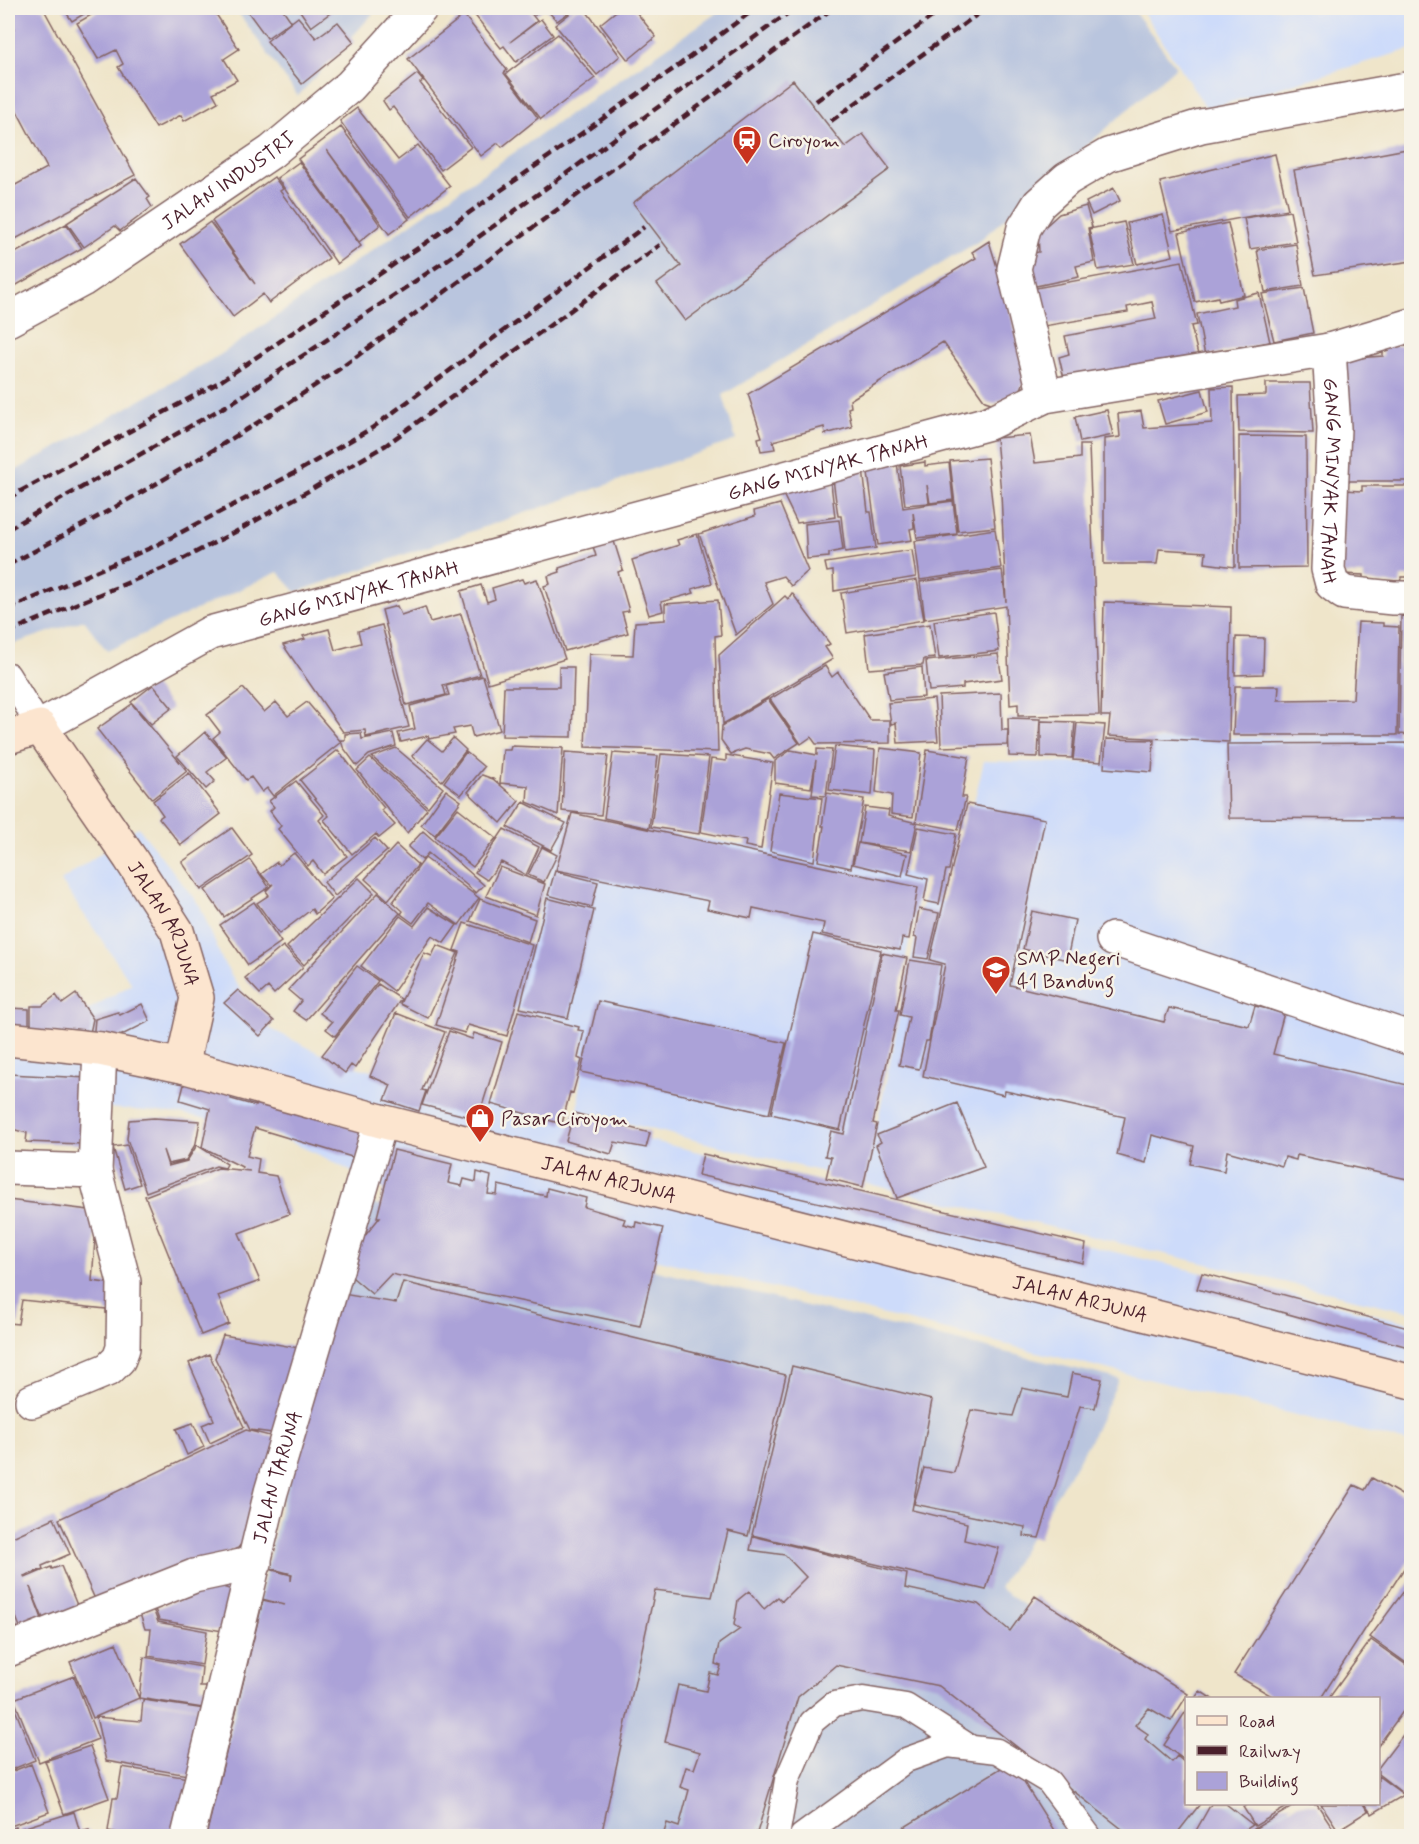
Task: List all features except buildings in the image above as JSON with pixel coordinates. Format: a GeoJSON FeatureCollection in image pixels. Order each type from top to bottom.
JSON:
{"type":"FeatureCollection","features":[{"type":"Feature","properties":{"kind":"main road"},"geometry":{"type":"LineString","coordinates":[[8,737],[40,727]]}},
{"type":"Feature","properties":{"kind":"main road","name":"JALAN ARJUNA"},"geometry":{"type":"LineString","coordinates":[[40,727],[177,931],[197,998],[182,1066],[381,1121],[1412,1382]]}},
{"type":"Feature","properties":{"kind":"main road"},"geometry":{"type":"LineString","coordinates":[[8,1039],[100,1049],[182,1066]]}},
{"type":"Feature","properties":{"kind":"street","name":"JALAN INDUSTRI"},"geometry":{"type":"LineString","coordinates":[[8,320],[82,280],[271,152],[350,86],[421,8]]}},
{"type":"Feature","properties":{"kind":"street"},"geometry":{"type":"LineString","coordinates":[[1046,396],[1014,269],[1024,228],[1039,204],[1067,179],[1108,154],[1202,126],[1412,88]]}},
{"type":"Feature","properties":{"kind":"street"},"geometry":{"type":"LineString","coordinates":[[1329,350],[1412,325]]}},
{"type":"Feature","properties":{"kind":"street","name":"GANG MINYAK TANAH"},"geometry":{"type":"LineString","coordinates":[[40,727],[210,633],[989,423],[1046,396],[1329,350],[1334,428],[1328,569],[1332,584],[1344,593],[1412,598]]}},
{"type":"Feature","properties":{"kind":"street"},"geometry":{"type":"LineString","coordinates":[[1113,939],[1412,1039]]}},
{"type":"Feature","properties":{"kind":"street"},"geometry":{"type":"LineString","coordinates":[[32,1401],[108,1370],[119,1359],[123,1348],[124,1282],[95,1171],[100,1049]]}},
{"type":"Feature","properties":{"kind":"street","name":"JALAN TARUNA"},"geometry":{"type":"LineString","coordinates":[[189,1836],[271,1492],[381,1121]]}},
{"type":"Feature","properties":{"kind":"street"},"geometry":{"type":"LineString","coordinates":[[8,1168],[95,1171]]}},
{"type":"Feature","properties":{"kind":"street"},"geometry":{"type":"LineString","coordinates":[[8,1650],[194,1576],[255,1563]]}},
{"type":"Feature","properties":{"kind":"lane"},"geometry":{"type":"LineString","coordinates":[[8,675],[40,727]]}},
{"type":"Feature","properties":{"kind":"lane"},"geometry":{"type":"LineString","coordinates":[[777,1836],[787,1780],[812,1722],[834,1704],[863,1700],[906,1706],[971,1748]]}},
{"type":"Feature","properties":{"kind":"lane"},"geometry":{"type":"LineString","coordinates":[[802,1836],[906,1760],[948,1745],[997,1751],[1049,1782],[1089,1836]]}},
{"type":"Feature","properties":{"kind":"shaded area"},"geometry":{"type":"Polygon","coordinates":[[[235,8],[378,8],[298,96],[235,8]]]}},
{"type":"Feature","properties":{"kind":"shaded area"},"geometry":{"type":"Polygon","coordinates":[[[724,8],[1132,8],[1176,67],[979,241],[723,395],[736,440],[296,592],[278,572],[107,651],[84,620],[8,646],[8,475],[220,355],[724,8]]]}},
{"type":"Feature","properties":{"kind":"shaded area"},"geometry":{"type":"Polygon","coordinates":[[[1140,8],[1411,8],[1411,49],[1207,109],[1140,8]]]}},
{"type":"Feature","properties":{"kind":"shaded area"},"geometry":{"type":"Polygon","coordinates":[[[1411,733],[1411,1312],[865,1183],[923,900],[950,901],[984,761],[1114,764],[1118,741],[1411,733]]]}},
{"type":"Feature","properties":{"kind":"shaded area"},"geometry":{"type":"Polygon","coordinates":[[[565,815],[923,875],[859,1181],[578,1111],[584,1029],[514,1008],[565,815]]]}},
{"type":"Feature","properties":{"kind":"shaded area","name":"Pasar Ciroyom"},"geometry":{"type":"Polygon","coordinates":[[[138,827],[200,906],[223,962],[263,1025],[337,1062],[494,1103],[1411,1323],[1411,1443],[396,1196],[326,1158],[264,1130],[183,1114],[8,1100],[8,1018],[52,1023],[83,1013],[132,984],[61,881],[138,827]]]}},
{"type":"Feature","properties":{"kind":"shaded area"},"geometry":{"type":"Polygon","coordinates":[[[350,1199],[1119,1379],[1089,1443],[999,1588],[1102,1659],[1185,1725],[1185,1805],[1286,1805],[1327,1836],[206,1836],[350,1199]]]}},
{"type":"Feature","properties":{"kind":"railway"},"geometry":{"type":"LineString","coordinates":[[8,498],[221,381],[436,236],[756,8]]}},
{"type":"Feature","properties":{"kind":"railway"},"geometry":{"type":"LineString","coordinates":[[8,529],[233,402],[444,262],[795,8]]}},
{"type":"Feature","properties":{"kind":"railway"},"geometry":{"type":"LineString","coordinates":[[8,565],[176,472],[258,423],[338,370],[833,8]]}},
{"type":"Feature","properties":{"kind":"railway"},"geometry":{"type":"LineString","coordinates":[[816,101],[944,8]]}},
{"type":"Feature","properties":{"kind":"railway"},"geometry":{"type":"LineString","coordinates":[[831,121],[986,8]]}},
{"type":"Feature","properties":{"kind":"railway"},"geometry":{"type":"LineString","coordinates":[[8,609],[155,546],[300,470],[372,428],[644,227]]}},
{"type":"Feature","properties":{"kind":"railway"},"geometry":{"type":"LineString","coordinates":[[8,632],[171,565],[237,531],[386,445],[660,245]]}},
{"type":"Feature","properties":{"kind":"place","name":"Ciroyom"},"geometry":{"type":"Point","coordinates":[747,166]}},
{"type":"Feature","properties":{"kind":"place","name":"SMP Negeri 41 Bandung"},"geometry":{"type":"Point","coordinates":[996,996]}},
{"type":"Feature","properties":{"kind":"place","name":"Pasar Ciroyom"},"geometry":{"type":"Point","coordinates":[480,1144]}}]}
